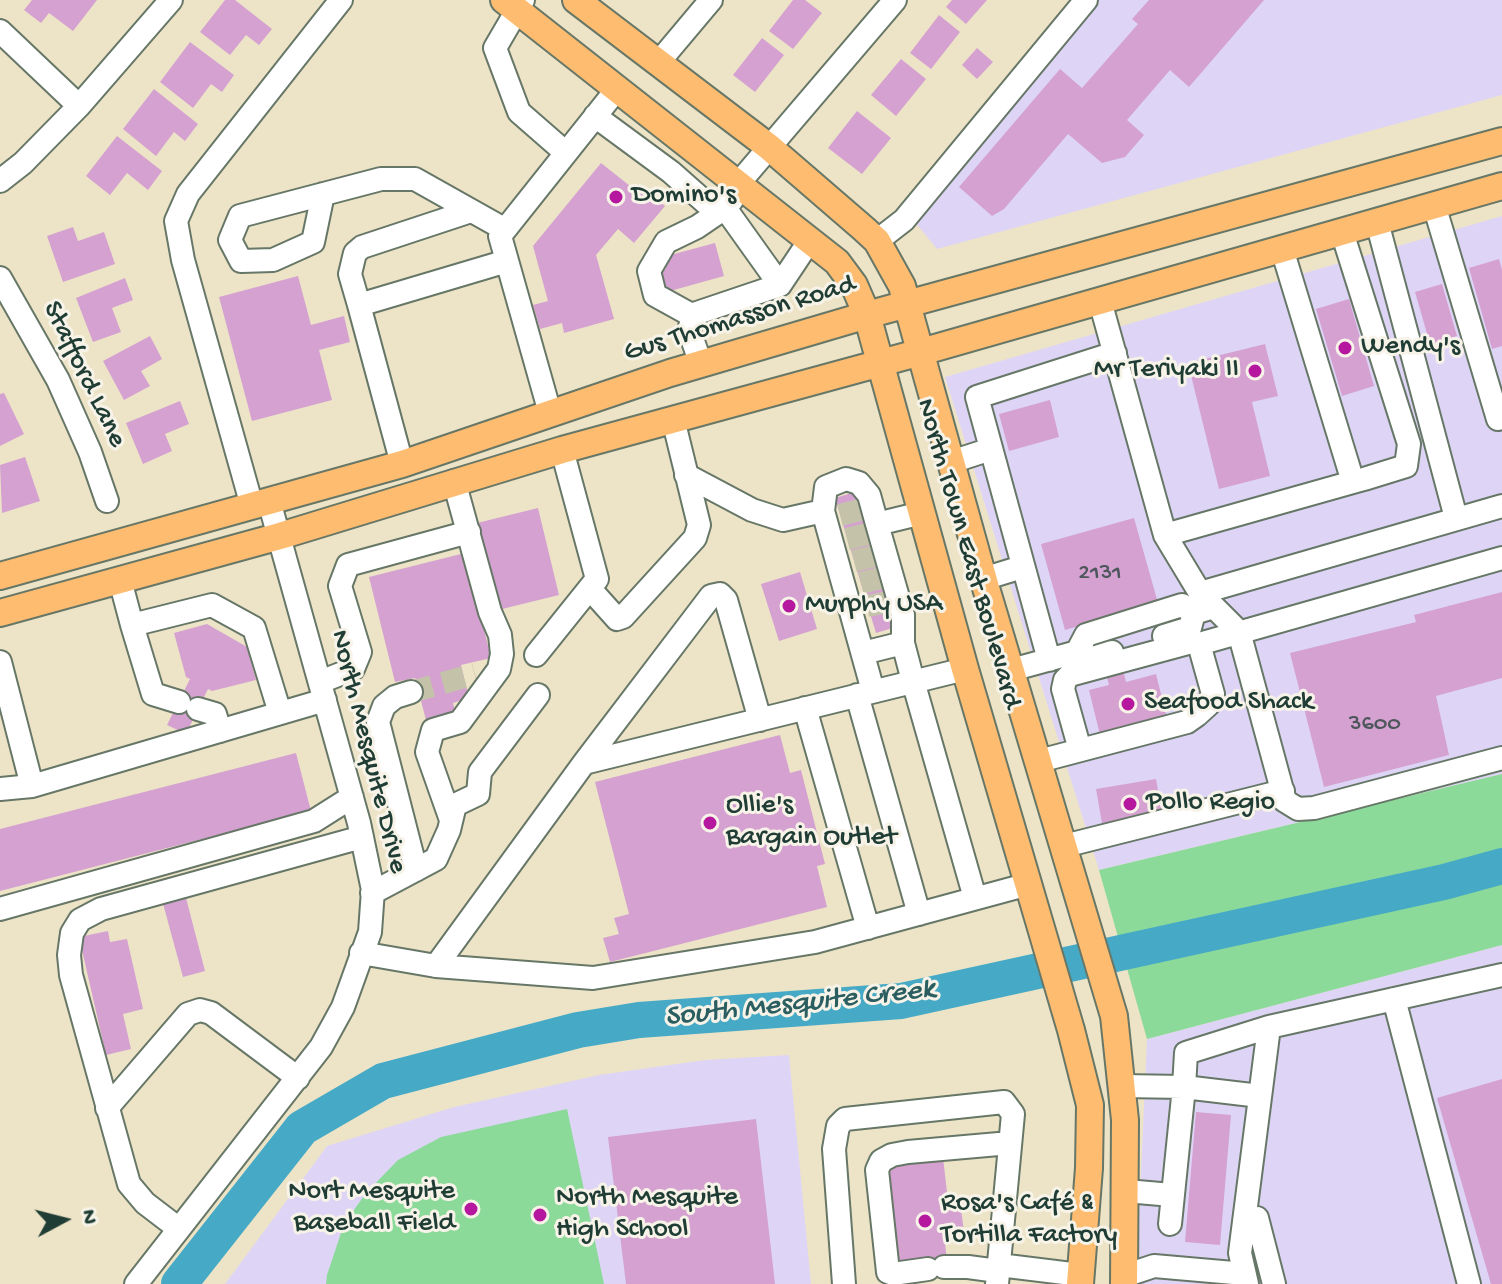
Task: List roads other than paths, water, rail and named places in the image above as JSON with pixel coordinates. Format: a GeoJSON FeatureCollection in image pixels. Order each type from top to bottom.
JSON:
{"type":"FeatureCollection","features":[{"type":"Feature","properties":{"kind":"main road","name":"North Town East Boulevard"},"geometry":{"type":"LineString","coordinates":[[576,0],[769,147],[877,241],[902,286],[983,579],[1114,1016],[1122,1086],[1128,1281]]}},
{"type":"Feature","properties":{"kind":"main road","name":"North Town East Boulevard"},"geometry":{"type":"LineString","coordinates":[[514,3],[617,89],[837,262],[854,285],[867,315],[1090,1105],[1089,1168],[1080,1279]]}},
{"type":"Feature","properties":{"kind":"main road","name":"Gus Thomasson Road"},"geometry":{"type":"LineString","coordinates":[[0,576],[402,464],[701,364],[867,315],[1502,141]]}},
{"type":"Feature","properties":{"kind":"main road"},"geometry":{"type":"LineString","coordinates":[[0,613],[280,536],[562,450],[921,352],[1502,186]]}},
{"type":"Feature","properties":{"kind":"main road"},"geometry":{"type":"LineString","coordinates":[[550,413],[562,450]]}},
{"type":"Feature","properties":{"kind":"main road"},"geometry":{"type":"LineString","coordinates":[[965,669],[1011,670]]}},
{"type":"Feature","properties":{"kind":"main road"},"geometry":{"type":"LineString","coordinates":[[1080,1279],[1128,1281]]}},
{"type":"Feature","properties":{"kind":"street"},"geometry":{"type":"LineString","coordinates":[[0,181],[23,163],[79,106],[171,0]]}},
{"type":"Feature","properties":{"kind":"street","name":"North Mesquite Drive"},"geometry":{"type":"LineString","coordinates":[[136,1284],[321,1047],[343,1007],[370,932],[372,893],[352,797],[280,536],[260,504],[183,260],[176,221],[188,194],[341,0]]}},
{"type":"Feature","properties":{"kind":"street"},"geometry":{"type":"LineString","coordinates":[[658,63],[711,0]]}},
{"type":"Feature","properties":{"kind":"street"},"geometry":{"type":"LineString","coordinates":[[810,240],[780,285],[693,316],[655,295],[649,271],[666,242],[697,227],[725,208],[769,147],[895,0]]}},
{"type":"Feature","properties":{"kind":"street"},"geometry":{"type":"LineString","coordinates":[[877,241],[904,220],[1086,0]]}},
{"type":"Feature","properties":{"kind":"street"},"geometry":{"type":"LineString","coordinates":[[514,3],[495,48],[519,112],[566,153]]}},
{"type":"Feature","properties":{"kind":"street"},"geometry":{"type":"LineString","coordinates":[[0,31],[79,106]]}},
{"type":"Feature","properties":{"kind":"street"},"geometry":{"type":"LineString","coordinates":[[550,413],[500,236],[617,89]]}},
{"type":"Feature","properties":{"kind":"street"},"geometry":{"type":"LineString","coordinates":[[595,116],[671,172],[706,203],[725,208],[780,285]]}},
{"type":"Feature","properties":{"kind":"street"},"geometry":{"type":"LineString","coordinates":[[671,172],[692,148]]}},
{"type":"Feature","properties":{"kind":"street"},"geometry":{"type":"LineString","coordinates":[[323,194],[381,179],[415,179],[504,229]]}},
{"type":"Feature","properties":{"kind":"street"},"geometry":{"type":"LineString","coordinates":[[1434,205],[1498,419]]}},
{"type":"Feature","properties":{"kind":"street"},"geometry":{"type":"LineString","coordinates":[[402,464],[350,274],[355,253],[362,247],[471,211]]}},
{"type":"Feature","properties":{"kind":"street"},"geometry":{"type":"LineString","coordinates":[[1377,222],[1456,518]]}},
{"type":"Feature","properties":{"kind":"street"},"geometry":{"type":"LineString","coordinates":[[1165,535],[1406,466],[1409,444],[1342,232]]}},
{"type":"Feature","properties":{"kind":"street"},"geometry":{"type":"LineString","coordinates":[[1282,249],[1353,482]]}},
{"type":"Feature","properties":{"kind":"street"},"geometry":{"type":"LineString","coordinates":[[359,305],[507,261]]}},
{"type":"Feature","properties":{"kind":"street","name":"Stafford Lane"},"geometry":{"type":"LineString","coordinates":[[0,278],[58,380],[90,452],[107,501]]}},
{"type":"Feature","properties":{"kind":"street"},"geometry":{"type":"LineString","coordinates":[[1100,301],[1165,535],[1203,604],[1239,632],[1285,801],[1298,809],[1314,808],[1502,758]]}},
{"type":"Feature","properties":{"kind":"street"},"geometry":{"type":"LineString","coordinates":[[693,316],[689,330],[701,364]]}},
{"type":"Feature","properties":{"kind":"street"},"geometry":{"type":"LineString","coordinates":[[1049,660],[977,397],[1115,353]]}},
{"type":"Feature","properties":{"kind":"street"},"geometry":{"type":"LineString","coordinates":[[591,590],[617,619],[623,617],[695,538],[699,525],[673,419]]}},
{"type":"Feature","properties":{"kind":"street"},"geometry":{"type":"LineString","coordinates":[[951,462],[991,449]]}},
{"type":"Feature","properties":{"kind":"street"},"geometry":{"type":"LineString","coordinates":[[536,655],[597,579],[562,450]]}},
{"type":"Feature","properties":{"kind":"street"},"geometry":{"type":"LineString","coordinates":[[686,475],[752,510],[783,520],[853,523],[922,513]]}},
{"type":"Feature","properties":{"kind":"street"},"geometry":{"type":"LineString","coordinates":[[451,820],[427,752],[433,730],[460,722],[499,667],[502,654],[500,635],[490,612],[454,481]]}},
{"type":"Feature","properties":{"kind":"street"},"geometry":{"type":"LineString","coordinates":[[1011,670],[1077,652],[1086,635],[1182,605],[1203,604],[1456,518],[1502,506]]}},
{"type":"Feature","properties":{"kind":"street"},"geometry":{"type":"LineString","coordinates":[[853,523],[876,604],[863,653],[865,693],[919,914]]}},
{"type":"Feature","properties":{"kind":"street"},"geometry":{"type":"LineString","coordinates":[[853,523],[876,604]]}},
{"type":"Feature","properties":{"kind":"street"},"geometry":{"type":"LineString","coordinates":[[0,789],[32,786],[280,713],[322,691],[353,669],[360,652],[340,586],[348,565],[469,532]]}},
{"type":"Feature","properties":{"kind":"street"},"geometry":{"type":"LineString","coordinates":[[1080,750],[1063,689],[1070,675],[1192,642],[1199,644],[1502,558]]}},
{"type":"Feature","properties":{"kind":"street"},"geometry":{"type":"LineString","coordinates":[[983,579],[1022,567]]}},
{"type":"Feature","properties":{"kind":"street"},"geometry":{"type":"LineString","coordinates":[[120,580],[153,694],[215,714],[220,731]]}},
{"type":"Feature","properties":{"kind":"street"},"geometry":{"type":"LineString","coordinates":[[436,966],[711,596],[720,594],[726,600],[760,720]]}},
{"type":"Feature","properties":{"kind":"street"},"geometry":{"type":"LineString","coordinates":[[876,604],[903,615],[903,643],[975,898]]}},
{"type":"Feature","properties":{"kind":"street"},"geometry":{"type":"LineString","coordinates":[[132,625],[212,605],[254,628],[280,713]]}},
{"type":"Feature","properties":{"kind":"street"},"geometry":{"type":"LineString","coordinates":[[863,653],[903,643]]}},
{"type":"Feature","properties":{"kind":"street"},"geometry":{"type":"LineString","coordinates":[[1039,761],[1187,722],[1208,705],[1213,694],[1199,644]]}},
{"type":"Feature","properties":{"kind":"street"},"geometry":{"type":"LineString","coordinates":[[1,667],[32,786]]}},
{"type":"Feature","properties":{"kind":"street"},"geometry":{"type":"LineString","coordinates":[[475,674],[499,667]]}},
{"type":"Feature","properties":{"kind":"street"},"geometry":{"type":"LineString","coordinates":[[584,763],[965,669]]}},
{"type":"Feature","properties":{"kind":"street"},"geometry":{"type":"LineString","coordinates":[[411,692],[395,697],[384,706],[378,722],[416,870]]}},
{"type":"Feature","properties":{"kind":"street"},"geometry":{"type":"LineString","coordinates":[[372,893],[436,859],[455,805],[478,794],[480,772],[538,695]]}},
{"type":"Feature","properties":{"kind":"street"},"geometry":{"type":"LineString","coordinates":[[805,708],[868,928]]}},
{"type":"Feature","properties":{"kind":"street"},"geometry":{"type":"LineString","coordinates":[[1064,846],[1283,791]]}},
{"type":"Feature","properties":{"kind":"street"},"geometry":{"type":"LineString","coordinates":[[0,909],[314,821],[352,797]]}},
{"type":"Feature","properties":{"kind":"street"},"geometry":{"type":"LineString","coordinates":[[179,1229],[145,1203],[129,1184],[71,975],[69,955],[72,933],[80,920],[101,909],[362,837]]}},
{"type":"Feature","properties":{"kind":"street"},"geometry":{"type":"LineString","coordinates":[[361,953],[436,966],[593,978],[815,942],[1029,884]]}},
{"type":"Feature","properties":{"kind":"street"},"geometry":{"type":"LineString","coordinates":[[1170,1224],[1186,1053],[1269,1027],[1502,975]]}},
{"type":"Feature","properties":{"kind":"street"},"geometry":{"type":"LineString","coordinates":[[1394,999],[1469,1284]]}},
{"type":"Feature","properties":{"kind":"street"},"geometry":{"type":"LineString","coordinates":[[107,1108],[188,1014],[200,1010],[211,1013],[298,1078]]}},
{"type":"Feature","properties":{"kind":"street"},"geometry":{"type":"LineString","coordinates":[[1128,1281],[1154,1266],[1246,1279],[1240,1253],[1269,1027]]}},
{"type":"Feature","properties":{"kind":"street"},"geometry":{"type":"LineString","coordinates":[[1122,1086],[1184,1087],[1260,1096]]}},
{"type":"Feature","properties":{"kind":"street"},"geometry":{"type":"LineString","coordinates":[[844,1284],[834,1149],[838,1126],[845,1119],[1004,1102],[1013,1114],[998,1273]]}},
{"type":"Feature","properties":{"kind":"street"},"geometry":{"type":"LineString","coordinates":[[1010,1143],[908,1152],[881,1161],[877,1170],[888,1272],[968,1267],[998,1273],[1080,1279]]}},
{"type":"Feature","properties":{"kind":"street"},"geometry":{"type":"LineString","coordinates":[[1126,1191],[1172,1195]]}},
{"type":"Feature","properties":{"kind":"street"},"geometry":{"type":"LineString","coordinates":[[1244,1222],[1257,1218],[1274,1284]]}},
{"type":"Feature","properties":{"kind":"waterway","name":"South Mesquite Creek"},"geometry":{"type":"LineString","coordinates":[[179,1284],[302,1128],[383,1081],[578,1030],[639,1020],[901,1001],[1444,882],[1502,866]]}},
{"type":"Feature","properties":{"kind":"tunnel"},"geometry":{"type":"LineString","coordinates":[[840,515],[860,510]]}},
{"type":"Feature","properties":{"kind":"tunnel"},"geometry":{"type":"LineString","coordinates":[[847,539],[867,534]]}},
{"type":"Feature","properties":{"kind":"tunnel"},"geometry":{"type":"LineString","coordinates":[[854,561],[874,556]]}},
{"type":"Feature","properties":{"kind":"tunnel"},"geometry":{"type":"LineString","coordinates":[[861,583],[881,578]]}},
{"type":"Feature","properties":{"kind":"tunnel"},"geometry":{"type":"LineString","coordinates":[[867,606],[888,602]]}},
{"type":"Feature","properties":{"kind":"tunnel"},"geometry":{"type":"LineString","coordinates":[[411,692],[475,674]]}},
{"type":"Feature","properties":{"kind":"place","name":"Domino's"},"geometry":{"type":"Point","coordinates":[616,197]}},
{"type":"Feature","properties":{"kind":"place","name":"Wendy's"},"geometry":{"type":"Point","coordinates":[1345,348]}},
{"type":"Feature","properties":{"kind":"place","name":"Mr Teriyaki II"},"geometry":{"type":"Point","coordinates":[1255,371]}},
{"type":"Feature","properties":{"kind":"place","name":"Murphy USA"},"geometry":{"type":"Point","coordinates":[789,606]}},
{"type":"Feature","properties":{"kind":"place","name":"Seafood Shack"},"geometry":{"type":"Point","coordinates":[1128,704]}},
{"type":"Feature","properties":{"kind":"place","name":"Pollo Regio"},"geometry":{"type":"Point","coordinates":[1130,804]}},
{"type":"Feature","properties":{"kind":"place","name":"Ollie's Bargain Outlet"},"geometry":{"type":"Point","coordinates":[710,823]}},
{"type":"Feature","properties":{"kind":"place","name":"Nort Mesquite Baseball Field"},"geometry":{"type":"Point","coordinates":[471,1209]}},
{"type":"Feature","properties":{"kind":"place","name":"North Mesquite High School"},"geometry":{"type":"Point","coordinates":[540,1215]}},
{"type":"Feature","properties":{"kind":"place","name":"Rosa's Café & Tortilla Factory"},"geometry":{"type":"Point","coordinates":[925,1221]}}]}
